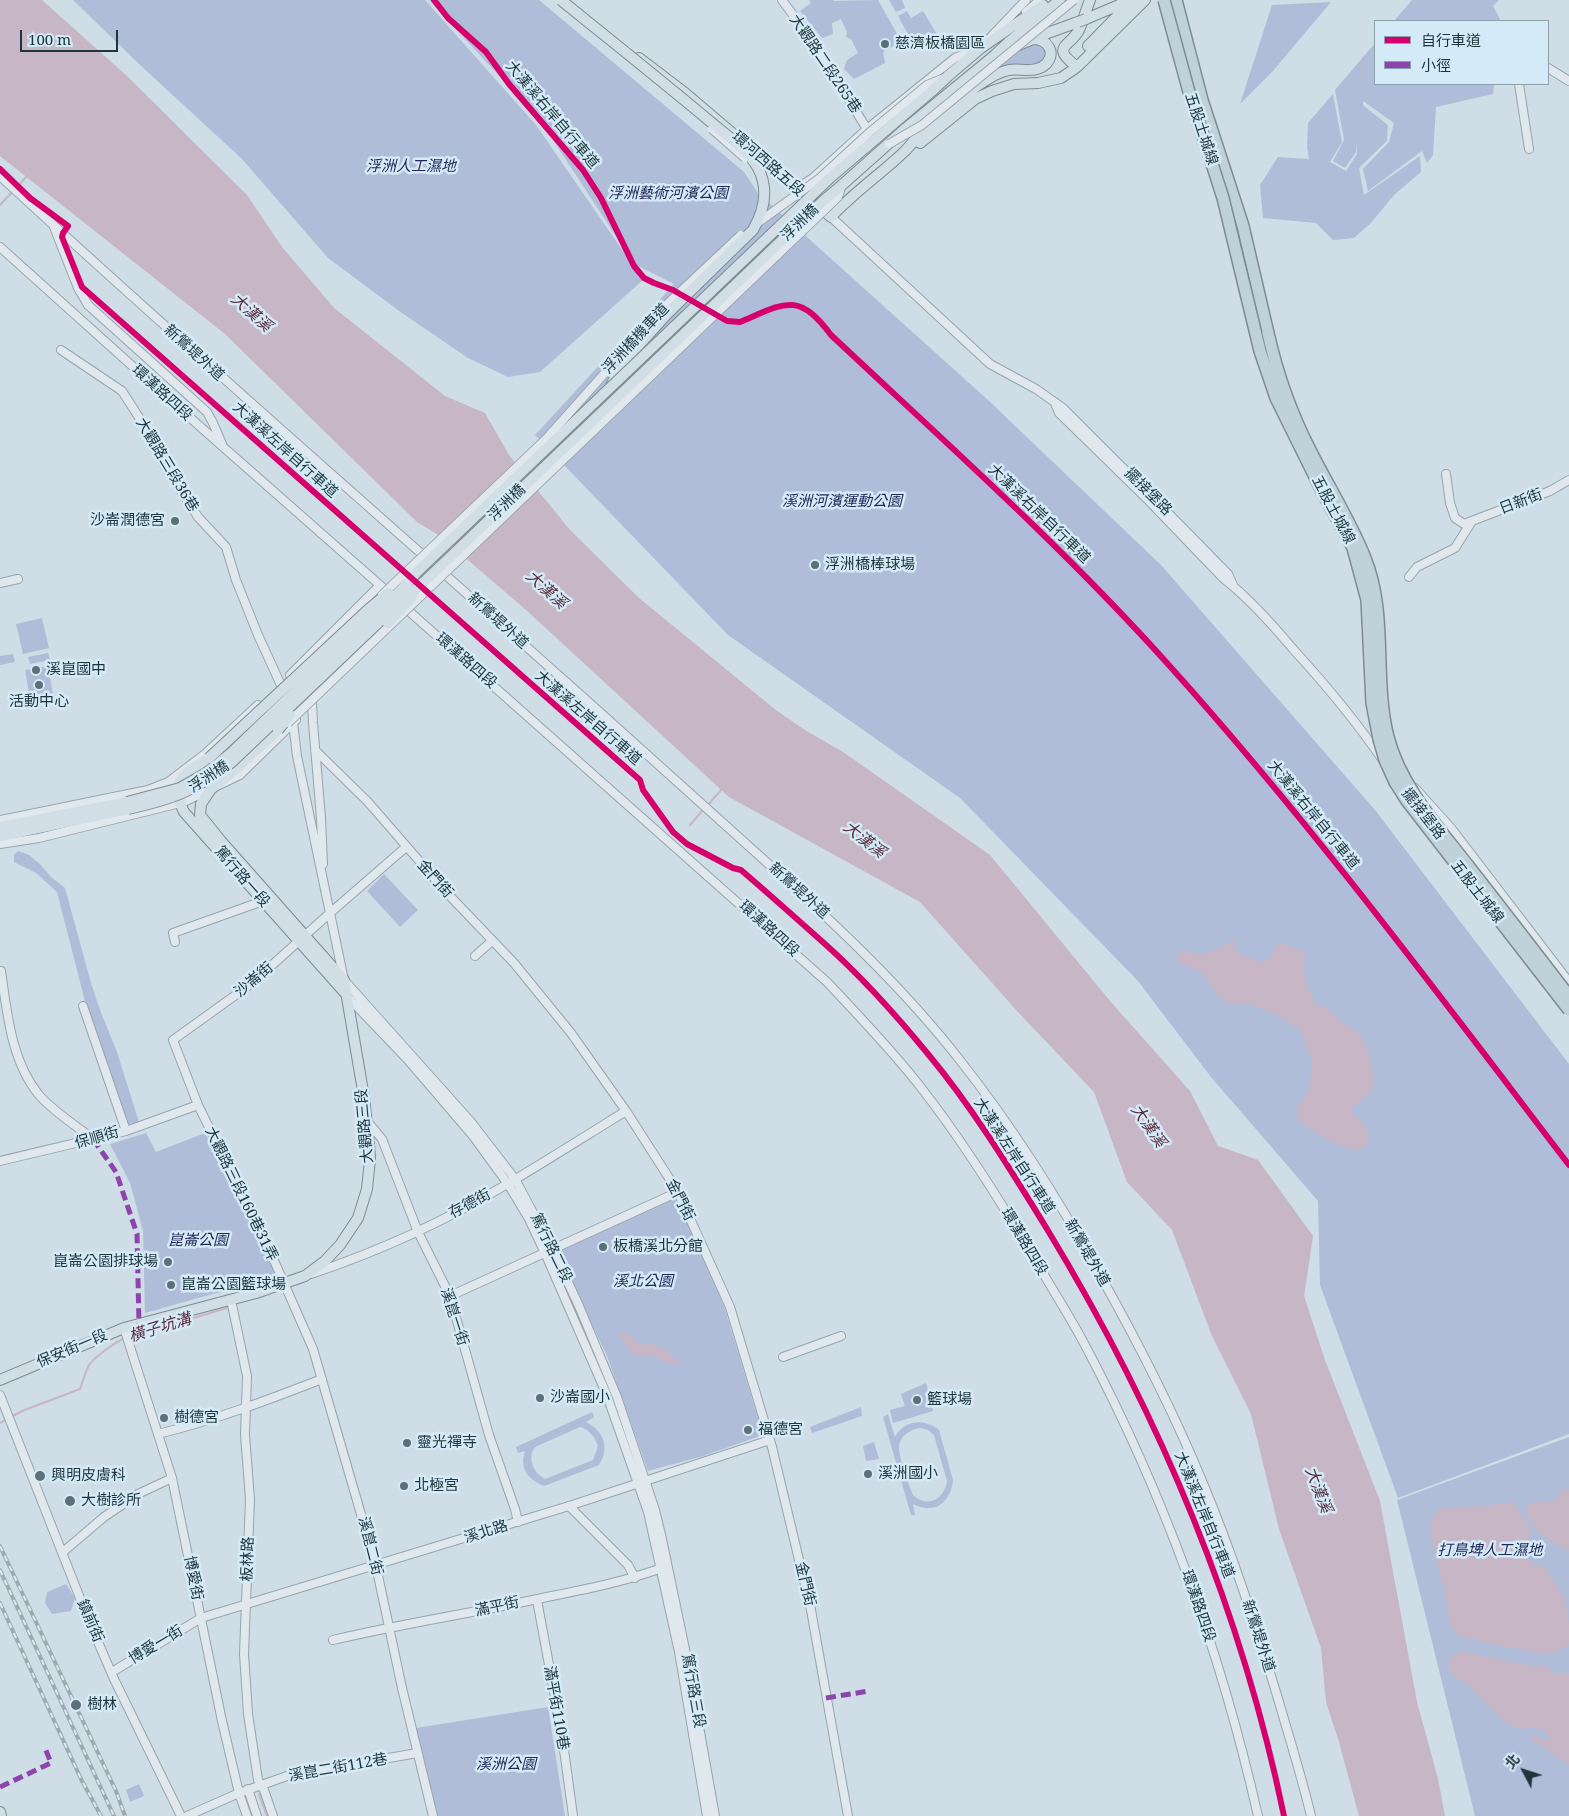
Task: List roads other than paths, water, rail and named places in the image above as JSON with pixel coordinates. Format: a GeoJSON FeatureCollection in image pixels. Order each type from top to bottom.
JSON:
{"type":"FeatureCollection","features":[{"type":"Feature","properties":{"kind":"highway","name":"五股土城線"},"geometry":{"type":"LineString","coordinates":[[1164,0],[1189,92],[1223,198],[1260,351],[1276,398],[1322,491],[1353,548],[1368,600],[1372,703],[1385,760],[1395,782],[1407,801],[1569,1010]]}},
{"type":"Feature","properties":{"kind":"highway","name":"五股土城線"},"geometry":{"type":"LineString","coordinates":[[1176,0],[1202,100],[1243,226],[1273,354],[1284,389],[1309,448],[1350,524],[1366,559],[1375,591],[1379,624],[1382,698],[1388,737],[1402,774],[1429,816],[1569,996]]}},
{"type":"Feature","properties":{"kind":"main road","name":"浮洲橋"},"geometry":{"type":"LineString","coordinates":[[561,0],[681,97],[746,153],[758,168],[764,191],[762,213],[753,230],[667,314],[621,365],[610,388]]}},
{"type":"Feature","properties":{"kind":"main road","name":"環河西路五段"},"geometry":{"type":"LineString","coordinates":[[566,0],[678,88],[830,217]]}},
{"type":"Feature","properties":{"kind":"main road"},"geometry":{"type":"LineString","coordinates":[[996,55],[1050,4],[1060,0]]}},
{"type":"Feature","properties":{"kind":"main road"},"geometry":{"type":"LineString","coordinates":[[1074,65],[1066,58],[1063,52],[1064,47],[1078,32],[1090,0]]}},
{"type":"Feature","properties":{"kind":"main road"},"geometry":{"type":"LineString","coordinates":[[996,55],[1118,6],[1127,0]]}},
{"type":"Feature","properties":{"kind":"main road"},"geometry":{"type":"LineString","coordinates":[[1074,65],[1132,0]]}},
{"type":"Feature","properties":{"kind":"main road"},"geometry":{"type":"LineString","coordinates":[[830,217],[932,128],[975,99],[1000,87],[1054,80],[1074,65],[1145,0]]}},
{"type":"Feature","properties":{"kind":"main road","name":"浮洲橋"},"geometry":{"type":"LineString","coordinates":[[127,805],[180,788],[208,772],[231,753],[402,589],[417,572],[831,177],[981,48],[1030,12],[1050,4]]}},
{"type":"Feature","properties":{"kind":"main road"},"geometry":{"type":"LineString","coordinates":[[932,128],[939,118],[972,90],[999,73],[1010,70],[1039,68],[1046,63],[1050,54],[1049,46],[1046,42],[1033,39]]}},
{"type":"Feature","properties":{"kind":"main road","name":"浮洲橋"},"geometry":{"type":"LineString","coordinates":[[17,828],[127,805],[174,798],[212,778],[232,762],[400,602],[425,581],[808,214],[996,55]]}},
{"type":"Feature","properties":{"kind":"main road"},"geometry":{"type":"LineString","coordinates":[[180,804],[177,791],[178,782],[182,775],[208,758],[370,608],[398,584],[417,572]]}},
{"type":"Feature","properties":{"kind":"main road","name":"篤行路一段"},"geometry":{"type":"LineString","coordinates":[[346,994],[200,815],[201,804],[211,789],[278,730],[285,720],[405,607],[425,581]]}},
{"type":"Feature","properties":{"kind":"main road","name":"篤行路一段"},"geometry":{"type":"LineString","coordinates":[[180,804],[187,816],[263,901],[344,980]]}},
{"type":"Feature","properties":{"kind":"main road"},"geometry":{"type":"LineString","coordinates":[[0,827],[17,828]]}},
{"type":"Feature","properties":{"kind":"main road"},"geometry":{"type":"LineString","coordinates":[[0,836],[17,828]]}},
{"type":"Feature","properties":{"kind":"main road","name":"大觀路三段"},"geometry":{"type":"LineString","coordinates":[[231,1300],[305,1276],[326,1261],[358,1218],[367,1189],[370,1164],[367,1121],[344,980]]}},
{"type":"Feature","properties":{"kind":"main road","name":"保安街一段"},"geometry":{"type":"LineString","coordinates":[[0,1380],[125,1329],[231,1300]]}},
{"type":"Feature","properties":{"kind":"main road"},"geometry":{"type":"LineString","coordinates":[[0,1812],[1,1816]]}},
{"type":"Feature","properties":{"kind":"street"},"geometry":{"type":"LineString","coordinates":[[554,0],[678,100],[742,155],[751,165],[760,187],[759,208],[751,227],[638,336]]}},
{"type":"Feature","properties":{"kind":"street","name":"大觀路二段265巷"},"geometry":{"type":"LineString","coordinates":[[782,0],[832,72],[867,129]]}},
{"type":"Feature","properties":{"kind":"street"},"geometry":{"type":"LineString","coordinates":[[796,189],[813,178],[867,129],[955,58],[981,48],[1008,17],[1026,0]]}},
{"type":"Feature","properties":{"kind":"street"},"geometry":{"type":"LineString","coordinates":[[1030,12],[1040,0]]}},
{"type":"Feature","properties":{"kind":"street"},"geometry":{"type":"LineString","coordinates":[[889,144],[922,125],[1074,0]]}},
{"type":"Feature","properties":{"kind":"street"},"geometry":{"type":"LineString","coordinates":[[1549,69],[1569,81]]}},
{"type":"Feature","properties":{"kind":"street","name":"浮洲橋機車道"},"geometry":{"type":"LineString","coordinates":[[370,608],[378,598],[546,438],[662,309],[738,238],[820,178],[870,132],[927,85],[948,76]]}},
{"type":"Feature","properties":{"kind":"street"},"geometry":{"type":"LineString","coordinates":[[1519,85],[1529,149]]}},
{"type":"Feature","properties":{"kind":"street","name":"新鶯堤外道"},"geometry":{"type":"LineString","coordinates":[[2,178],[198,357],[405,538],[843,932],[917,1009],[960,1060],[1048,1186],[1119,1308],[1163,1394],[1204,1485],[1233,1559],[1259,1634],[1302,1779],[1311,1816]]}},
{"type":"Feature","properties":{"kind":"street"},"geometry":{"type":"LineString","coordinates":[[278,730],[420,598],[838,197],[842,185]]}},
{"type":"Feature","properties":{"kind":"street","name":"環河西路五段"},"geometry":{"type":"LineString","coordinates":[[830,217],[990,364],[1036,389]]}},
{"type":"Feature","properties":{"kind":"street"},"geometry":{"type":"LineString","coordinates":[[54,226],[78,288],[88,305],[207,412],[222,446]]}},
{"type":"Feature","properties":{"kind":"street","name":"環漢路四段"},"geometry":{"type":"LineString","coordinates":[[0,246],[222,446],[826,982],[882,1041],[918,1084],[948,1123],[1016,1227],[1086,1346],[1133,1445],[1167,1521],[1197,1601],[1240,1740],[1258,1816]]}},
{"type":"Feature","properties":{"kind":"street","name":"大觀路三段36巷"},"geometry":{"type":"LineString","coordinates":[[61,350],[122,391],[149,433],[164,464],[198,516],[226,547],[236,580],[258,635],[292,710],[294,722]]}},
{"type":"Feature","properties":{"kind":"street","name":"擺接堡路"},"geometry":{"type":"LineString","coordinates":[[1036,389],[1055,403],[1059,413],[1278,631],[1332,692],[1392,773],[1569,1002]]}},
{"type":"Feature","properties":{"kind":"street"},"geometry":{"type":"LineString","coordinates":[[1446,474],[1450,503],[1455,518],[1464,524],[1472,521]]}},
{"type":"Feature","properties":{"kind":"street","name":"日新街"},"geometry":{"type":"LineString","coordinates":[[1472,521],[1550,491],[1569,480]]}},
{"type":"Feature","properties":{"kind":"street"},"geometry":{"type":"LineString","coordinates":[[1410,576],[1417,568],[1455,548],[1472,521]]}},
{"type":"Feature","properties":{"kind":"street"},"geometry":{"type":"LineString","coordinates":[[0,582],[18,579]]}},
{"type":"Feature","properties":{"kind":"street"},"geometry":{"type":"LineString","coordinates":[[167,783],[205,754],[281,685],[342,626],[380,585]]}},
{"type":"Feature","properties":{"kind":"street"},"geometry":{"type":"LineString","coordinates":[[0,844],[55,834],[180,804],[228,782],[240,775],[409,612]]}},
{"type":"Feature","properties":{"kind":"street"},"geometry":{"type":"LineString","coordinates":[[342,626],[348,622],[370,641],[369,650]]}},
{"type":"Feature","properties":{"kind":"street","name":"大觀路三段"},"geometry":{"type":"LineString","coordinates":[[312,704],[324,878]]}},
{"type":"Feature","properties":{"kind":"street","name":"大觀路三段"},"geometry":{"type":"LineString","coordinates":[[294,722],[297,756],[344,980]]}},
{"type":"Feature","properties":{"kind":"street","name":"擺接堡路"},"geometry":{"type":"LineString","coordinates":[[1371,744],[1430,803],[1451,828],[1569,982]]}},
{"type":"Feature","properties":{"kind":"street","name":"金門街"},"geometry":{"type":"LineString","coordinates":[[315,750],[368,802],[406,847],[514,963],[571,1033],[626,1111],[678,1192],[730,1307],[770,1440],[811,1610],[848,1816]]}},
{"type":"Feature","properties":{"kind":"street"},"geometry":{"type":"LineString","coordinates":[[17,828],[148,790],[182,775]]}},
{"type":"Feature","properties":{"kind":"street"},"geometry":{"type":"LineString","coordinates":[[0,820],[148,790]]}},
{"type":"Feature","properties":{"kind":"street"},"geometry":{"type":"LineString","coordinates":[[308,806],[314,808],[320,802]]}},
{"type":"Feature","properties":{"kind":"street"},"geometry":{"type":"LineString","coordinates":[[17,828],[55,834]]}},
{"type":"Feature","properties":{"kind":"street","name":"沙崙街"},"geometry":{"type":"LineString","coordinates":[[173,1040],[251,984],[406,847]]}},
{"type":"Feature","properties":{"kind":"street"},"geometry":{"type":"LineString","coordinates":[[175,942],[173,933],[263,901]]}},
{"type":"Feature","properties":{"kind":"street"},"geometry":{"type":"LineString","coordinates":[[475,956],[492,941]]}},
{"type":"Feature","properties":{"kind":"street"},"geometry":{"type":"LineString","coordinates":[[1,971],[15,1045],[25,1073],[40,1095],[64,1117],[93,1139]]}},
{"type":"Feature","properties":{"kind":"street","name":"篤行路二段"},"geometry":{"type":"LineString","coordinates":[[344,980],[471,1122],[512,1182],[529,1219],[549,1251],[641,1481],[655,1510],[668,1567]]}},
{"type":"Feature","properties":{"kind":"street","name":"篤行路二段"},"geometry":{"type":"LineString","coordinates":[[346,994],[444,1100],[512,1182]]}},
{"type":"Feature","properties":{"kind":"street","name":"保順街"},"geometry":{"type":"LineString","coordinates":[[0,1161],[126,1131],[83,1006]]}},
{"type":"Feature","properties":{"kind":"street","name":"大觀路三段160巷31弄"},"geometry":{"type":"LineString","coordinates":[[173,1040],[198,1105],[284,1283]]}},
{"type":"Feature","properties":{"kind":"street"},"geometry":{"type":"LineString","coordinates":[[126,1131],[198,1105]]}},
{"type":"Feature","properties":{"kind":"street","name":"存德街"},"geometry":{"type":"LineString","coordinates":[[305,1276],[335,1266],[418,1232],[512,1182],[626,1111]]}},
{"type":"Feature","properties":{"kind":"street","name":"溪崑一街"},"geometry":{"type":"LineString","coordinates":[[367,1121],[382,1139],[418,1232],[450,1296],[489,1435],[516,1509],[518,1522]]}},
{"type":"Feature","properties":{"kind":"street"},"geometry":{"type":"LineString","coordinates":[[450,1296],[498,1276],[678,1192]]}},
{"type":"Feature","properties":{"kind":"street","name":"溪崑二街"},"geometry":{"type":"LineString","coordinates":[[284,1283],[313,1349],[376,1566],[417,1754],[434,1816]]}},
{"type":"Feature","properties":{"kind":"street","name":"板林路"},"geometry":{"type":"LineString","coordinates":[[231,1300],[248,1376],[245,1435],[250,1499],[244,1654],[248,1714],[260,1786],[264,1790],[273,1816]]}},
{"type":"Feature","properties":{"kind":"street","name":"博愛街"},"geometry":{"type":"LineString","coordinates":[[125,1329],[172,1478],[222,1721],[239,1792],[247,1816]]}},
{"type":"Feature","properties":{"kind":"street"},"geometry":{"type":"LineString","coordinates":[[783,1357],[841,1336]]}},
{"type":"Feature","properties":{"kind":"street"},"geometry":{"type":"LineString","coordinates":[[158,1434],[246,1408],[322,1379]]}},
{"type":"Feature","properties":{"kind":"street","name":"鎮前街"},"geometry":{"type":"LineString","coordinates":[[0,1395],[89,1620],[181,1816]]}},
{"type":"Feature","properties":{"kind":"street","name":"溪北路"},"geometry":{"type":"LineString","coordinates":[[201,1618],[518,1522],[770,1440]]}},
{"type":"Feature","properties":{"kind":"street"},"geometry":{"type":"LineString","coordinates":[[63,1552],[104,1517],[132,1498],[172,1478]]}},
{"type":"Feature","properties":{"kind":"street","name":"篤行路二段"},"geometry":{"type":"LineString","coordinates":[[641,1481],[659,1569]]}},
{"type":"Feature","properties":{"kind":"street"},"geometry":{"type":"LineString","coordinates":[[569,1506],[628,1565],[635,1578]]}},
{"type":"Feature","properties":{"kind":"street","name":"篤行路三段"},"geometry":{"type":"LineString","coordinates":[[668,1567],[686,1654],[715,1816]]}},
{"type":"Feature","properties":{"kind":"street","name":"篤行路三段"},"geometry":{"type":"LineString","coordinates":[[659,1569],[679,1652],[707,1816]]}},
{"type":"Feature","properties":{"kind":"street","name":"滿平街"},"geometry":{"type":"LineString","coordinates":[[333,1640],[389,1627],[596,1588],[635,1578],[659,1569]]}},
{"type":"Feature","properties":{"kind":"street","name":"滿平街110巷"},"geometry":{"type":"LineString","coordinates":[[537,1600],[562,1735],[573,1816]]}},
{"type":"Feature","properties":{"kind":"street","name":"博愛一街"},"geometry":{"type":"LineString","coordinates":[[112,1672],[201,1618]]}},
{"type":"Feature","properties":{"kind":"street","name":"溪崑二街112巷"},"geometry":{"type":"LineString","coordinates":[[187,1816],[239,1792],[287,1776],[417,1754]]}},
{"type":"Feature","properties":{"kind":"street"},"geometry":{"type":"LineString","coordinates":[[248,1789],[257,1816]]}},
{"type":"Feature","properties":{"kind":"water","name":"大漢溪"},"geometry":{"type":"Polygon","coordinates":[[[0,0],[42,0],[128,77],[247,195],[282,247],[334,308],[445,396],[485,413],[509,455],[570,530],[639,598],[777,711],[843,752],[990,855],[1110,1001],[1190,1091],[1218,1146],[1258,1160],[1313,1236],[1304,1296],[1325,1360],[1380,1501],[1417,1702],[1438,1779],[1445,1816],[1359,1816],[1326,1702],[1321,1648],[1279,1529],[1251,1414],[1212,1336],[1172,1230],[1127,1182],[1094,1092],[1017,1011],[920,902],[729,797],[525,609],[440,536],[417,522],[225,334],[0,156],[0,0]]]}},
{"type":"Feature","properties":{"kind":"water"},"geometry":{"type":"Polygon","coordinates":[[[1234,939],[1235,949],[1246,957],[1253,958],[1258,963],[1268,960],[1278,942],[1306,952],[1304,973],[1307,986],[1316,1005],[1327,1009],[1341,1022],[1360,1035],[1370,1060],[1374,1082],[1373,1087],[1365,1098],[1354,1105],[1354,1115],[1364,1125],[1369,1138],[1365,1148],[1352,1150],[1331,1142],[1298,1121],[1297,1108],[1309,1089],[1312,1062],[1301,1031],[1276,1014],[1246,1003],[1231,1005],[1220,998],[1201,972],[1177,962],[1179,951],[1196,954],[1214,952],[1234,939]]]}},
{"type":"Feature","properties":{"kind":"water"},"geometry":{"type":"Polygon","coordinates":[[[615,1333],[629,1334],[641,1344],[647,1342],[668,1350],[672,1357],[682,1362],[671,1364],[660,1361],[658,1357],[651,1355],[635,1356],[615,1333]]]}},
{"type":"Feature","properties":{"kind":"water"},"geometry":{"type":"Polygon","coordinates":[[[1562,1490],[1569,1490],[1569,1551],[1540,1533],[1530,1520],[1528,1513],[1527,1504],[1553,1502],[1562,1490]]]}},
{"type":"Feature","properties":{"kind":"water"},"geometry":{"type":"Polygon","coordinates":[[[1513,1502],[1531,1529],[1526,1557],[1534,1566],[1544,1566],[1565,1599],[1569,1624],[1569,1644],[1555,1653],[1542,1654],[1478,1641],[1458,1635],[1450,1624],[1445,1594],[1431,1537],[1431,1518],[1441,1508],[1513,1502]]]}},
{"type":"Feature","properties":{"kind":"water"},"geometry":{"type":"Polygon","coordinates":[[[1460,1651],[1532,1666],[1546,1666],[1553,1673],[1569,1673],[1569,1765],[1531,1739],[1534,1736],[1546,1740],[1549,1739],[1550,1736],[1547,1733],[1536,1728],[1521,1730],[1506,1722],[1469,1686],[1453,1674],[1448,1668],[1451,1656],[1460,1651]]]}},
{"type":"Feature","properties":{"kind":"waterway"},"geometry":{"type":"LineString","coordinates":[[17,187],[27,176]]}},
{"type":"Feature","properties":{"kind":"waterway"},"geometry":{"type":"LineString","coordinates":[[0,205],[14,190]]}},
{"type":"Feature","properties":{"kind":"waterway"},"geometry":{"type":"LineString","coordinates":[[707,806],[722,789]]}},
{"type":"Feature","properties":{"kind":"waterway"},"geometry":{"type":"LineString","coordinates":[[690,825],[704,809]]}},
{"type":"Feature","properties":{"kind":"waterway","name":"橫子坑溝"},"geometry":{"type":"LineString","coordinates":[[130,1337],[230,1307]]}},
{"type":"Feature","properties":{"kind":"waterway","name":"橫子坑溝"},"geometry":{"type":"LineString","coordinates":[[11,1417],[80,1389],[89,1365],[100,1354],[125,1338]]}},
{"type":"Feature","properties":{"kind":"waterway","name":"橫子坑溝"},"geometry":{"type":"LineString","coordinates":[[0,1423],[7,1419]]}},
{"type":"Feature","properties":{"kind":"waterway"},"geometry":{"type":"LineString","coordinates":[[259,1794],[267,1816]]}},
{"type":"Feature","properties":{"kind":"railway"},"geometry":{"type":"LineString","coordinates":[[0,1546],[116,1791],[125,1816]]}},
{"type":"Feature","properties":{"kind":"railway"},"geometry":{"type":"LineString","coordinates":[[0,1570],[114,1816]]}},
{"type":"Feature","properties":{"kind":"railway"},"geometry":{"type":"LineString","coordinates":[[0,1603],[81,1779],[101,1816]]}},
{"type":"Feature","properties":{"kind":"place","name":"慈濟板橋園區"},"geometry":{"type":"Point","coordinates":[885,44]}},
{"type":"Feature","properties":{"kind":"place","name":"沙崙潤德宮"},"geometry":{"type":"Point","coordinates":[175,521]}},
{"type":"Feature","properties":{"kind":"place","name":"浮洲橋棒球場"},"geometry":{"type":"Point","coordinates":[815,565]}},
{"type":"Feature","properties":{"kind":"place","name":"溪崑國中"},"geometry":{"type":"Point","coordinates":[36,670]}},
{"type":"Feature","properties":{"kind":"place","name":"活動中心"},"geometry":{"type":"Point","coordinates":[39,685]}},
{"type":"Feature","properties":{"kind":"place","name":"板橋溪北分館"},"geometry":{"type":"Point","coordinates":[603,1247]}},
{"type":"Feature","properties":{"kind":"place","name":"崑崙公園排球場"},"geometry":{"type":"Point","coordinates":[168,1262]}},
{"type":"Feature","properties":{"kind":"place","name":"崑崙公園籃球場"},"geometry":{"type":"Point","coordinates":[171,1285]}},
{"type":"Feature","properties":{"kind":"place","name":"沙崙國小"},"geometry":{"type":"Point","coordinates":[540,1398]}},
{"type":"Feature","properties":{"kind":"place","name":"籃球場"},"geometry":{"type":"Point","coordinates":[917,1400]}},
{"type":"Feature","properties":{"kind":"place","name":"樹德宮"},"geometry":{"type":"Point","coordinates":[164,1418]}},
{"type":"Feature","properties":{"kind":"place","name":"福德宮"},"geometry":{"type":"Point","coordinates":[748,1430]}},
{"type":"Feature","properties":{"kind":"place","name":"靈光禪寺"},"geometry":{"type":"Point","coordinates":[407,1443]}},
{"type":"Feature","properties":{"kind":"place","name":"溪洲國小"},"geometry":{"type":"Point","coordinates":[868,1474]}},
{"type":"Feature","properties":{"kind":"place","name":"興明皮膚科"},"geometry":{"type":"Point","coordinates":[40,1476]}},
{"type":"Feature","properties":{"kind":"place","name":"北極宮"},"geometry":{"type":"Point","coordinates":[404,1486]}},
{"type":"Feature","properties":{"kind":"place","name":"大樹診所"},"geometry":{"type":"Point","coordinates":[70,1501]}},
{"type":"Feature","properties":{"kind":"place","name":"樹林"},"geometry":{"type":"Point","coordinates":[76,1705]}},
{"type":"Feature","properties":{"kind":"park label","name":"浮洲人工濕地"},"geometry":{"type":"Point","coordinates":[411,167]}},
{"type":"Feature","properties":{"kind":"park label","name":"浮洲藝術河濱公園"},"geometry":{"type":"Point","coordinates":[668,194]}},
{"type":"Feature","properties":{"kind":"park label","name":"溪洲河濱運動公園"},"geometry":{"type":"Point","coordinates":[842,502]}},
{"type":"Feature","properties":{"kind":"park label","name":"崑崙公園"},"geometry":{"type":"Point","coordinates":[198,1241]}},
{"type":"Feature","properties":{"kind":"park label","name":"溪北公園"},"geometry":{"type":"Point","coordinates":[643,1282]}},
{"type":"Feature","properties":{"kind":"park label","name":"打鳥埤人工濕地"},"geometry":{"type":"Point","coordinates":[1490,1551]}},
{"type":"Feature","properties":{"kind":"park label","name":"溪洲公園"},"geometry":{"type":"Point","coordinates":[506,1765]}}]}
